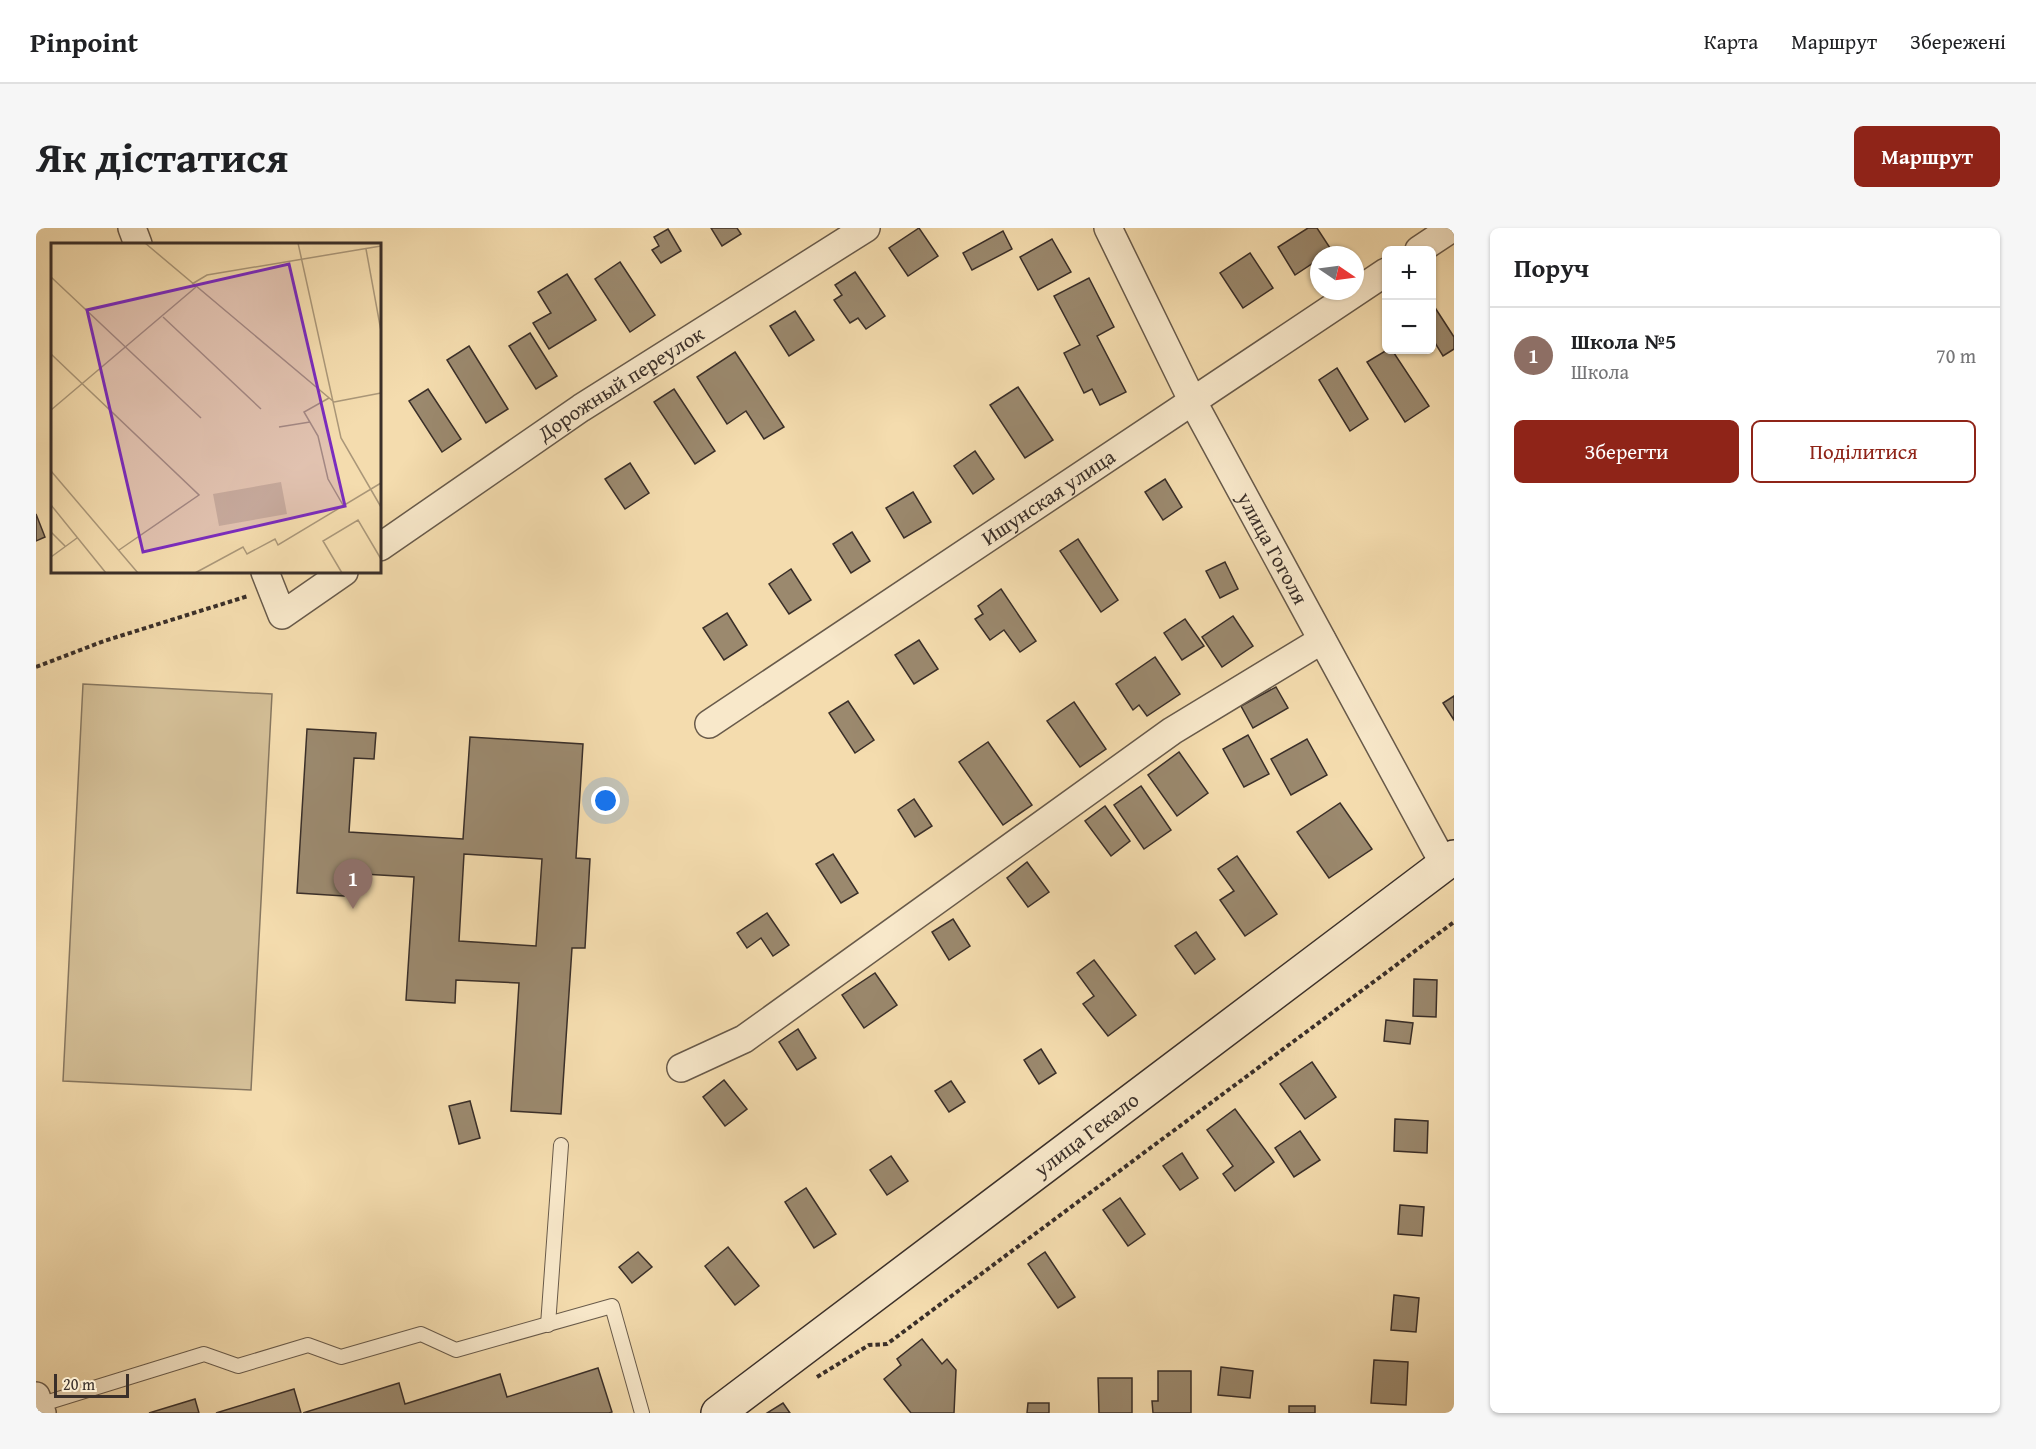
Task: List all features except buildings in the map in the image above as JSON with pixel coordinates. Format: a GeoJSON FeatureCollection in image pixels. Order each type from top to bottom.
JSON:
{"type":"FeatureCollection","features":[{"type":"Feature","properties":{"kind":"main road","name":"улица Гекало"},"geometry":{"type":"LineString","coordinates":[[718,1413],[1449,860]]}},
{"type":"Feature","properties":{"kind":"street"},"geometry":{"type":"LineString","coordinates":[[132,228],[138,243]]}},
{"type":"Feature","properties":{"kind":"street","name":"Дорожный переулок"},"geometry":{"type":"LineString","coordinates":[[381,546],[580,408],[866,228]]}},
{"type":"Feature","properties":{"kind":"street","name":"улица Гоголя"},"geometry":{"type":"LineString","coordinates":[[1108,228],[1193,402],[1322,640],[1449,860]]}},
{"type":"Feature","properties":{"kind":"street"},"geometry":{"type":"LineString","coordinates":[[1425,246],[1452,228]]}},
{"type":"Feature","properties":{"kind":"street","name":"Ишунская улица"},"geometry":{"type":"LineString","coordinates":[[710,724],[1382,275]]}},
{"type":"Feature","properties":{"kind":"street"},"geometry":{"type":"LineString","coordinates":[[268,580],[282,615],[343,573]]}},
{"type":"Feature","properties":{"kind":"street"},"geometry":{"type":"LineString","coordinates":[[681,1068],[744,1039],[1172,731],[1322,640]]}},
{"type":"Feature","properties":{"kind":"lane"},"geometry":{"type":"LineString","coordinates":[[548,1325],[561,1145]]}},
{"type":"Feature","properties":{"kind":"lane"},"geometry":{"type":"LineString","coordinates":[[39,1405],[204,1354],[238,1366],[308,1345],[341,1357],[421,1334],[456,1350],[612,1306],[642,1413]]}},
{"type":"Feature","properties":{"kind":"path"},"geometry":{"type":"LineString","coordinates":[[36,667],[268,580]]}},
{"type":"Feature","properties":{"kind":"path"},"geometry":{"type":"LineString","coordinates":[[813,1380],[869,1345],[887,1344],[1454,922]]}},
{"type":"Feature","properties":{"kind":"shaded area"},"geometry":{"type":"Polygon","coordinates":[[[83,684],[272,694],[251,1090],[63,1081],[83,684]]]}},
{"type":"Feature","properties":{"kind":"place","name":"Школа №5"},"geometry":{"type":"Point","coordinates":[353,909]}}]}
